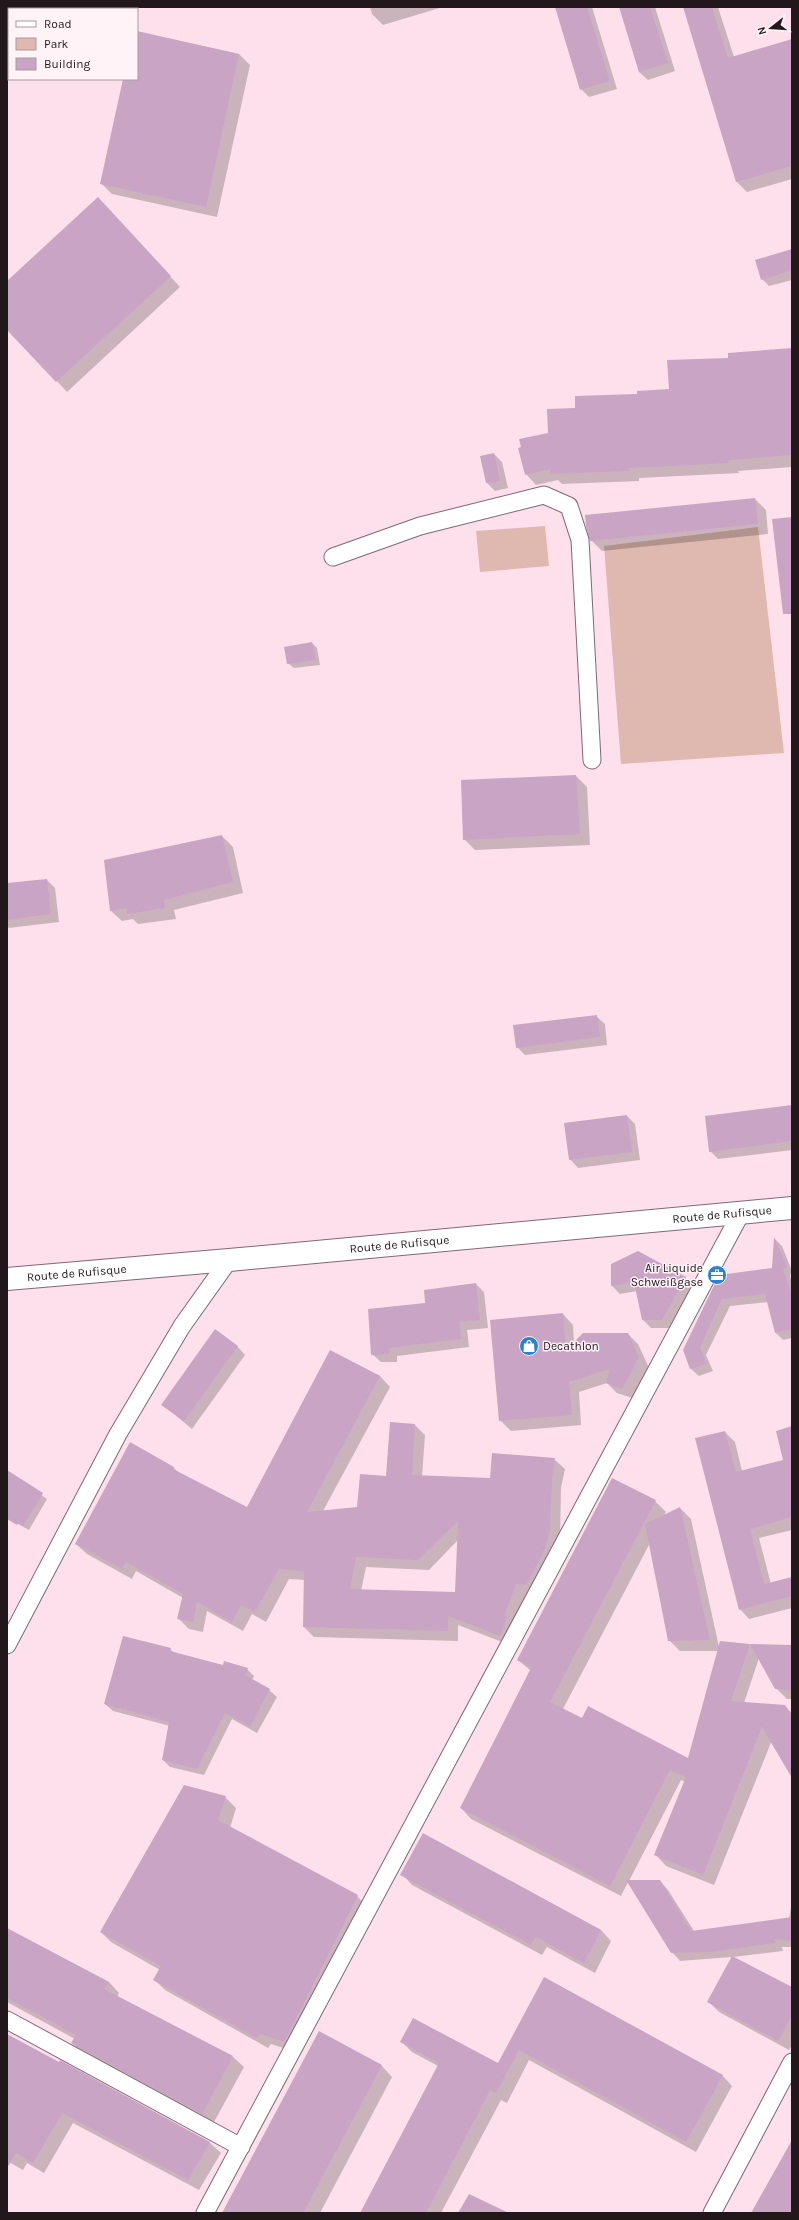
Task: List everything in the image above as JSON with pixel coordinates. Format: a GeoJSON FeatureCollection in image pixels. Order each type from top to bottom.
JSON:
{"type":"FeatureCollection","features":[{"type":"Feature","properties":{"kind":"main road","name":"Route de Rufisque"},"geometry":{"type":"LineString","coordinates":[[7,1279],[792,1208]]}},
{"type":"Feature","properties":{"kind":"street"},"geometry":{"type":"LineString","coordinates":[[333,557],[420,526],[544,495],[568,506],[580,540],[592,760]]}},
{"type":"Feature","properties":{"kind":"street"},"geometry":{"type":"LineString","coordinates":[[205,2213],[741,1213]]}},
{"type":"Feature","properties":{"kind":"street"},"geometry":{"type":"LineString","coordinates":[[7,1645],[118,1434],[182,1326],[229,1260]]}},
{"type":"Feature","properties":{"kind":"street"},"geometry":{"type":"LineString","coordinates":[[7,2020],[241,2147]]}},
{"type":"Feature","properties":{"kind":"street"},"geometry":{"type":"LineString","coordinates":[[712,2213],[792,2062]]}},
{"type":"Feature","properties":{"kind":"green space"},"geometry":{"type":"Polygon","coordinates":[[[545,526],[549,566],[480,572],[476,531],[545,526]]]}},
{"type":"Feature","properties":{"kind":"green space"},"geometry":{"type":"Polygon","coordinates":[[[758,527],[784,753],[621,764],[604,546],[758,527]]]}},
{"type":"Feature","properties":{"kind":"building"},"geometry":{"type":"Polygon","coordinates":[[[555,7],[587,7],[610,81],[580,90],[555,7]]]}},
{"type":"Feature","properties":{"kind":"building"},"geometry":{"type":"Polygon","coordinates":[[[619,7],[650,7],[668,63],[639,72],[619,7]]]}},
{"type":"Feature","properties":{"kind":"building"},"geometry":{"type":"Polygon","coordinates":[[[683,7],[712,7],[728,58],[792,39],[792,166],[736,182],[683,7]]]}},
{"type":"Feature","properties":{"kind":"building"},"geometry":{"type":"Polygon","coordinates":[[[138,31],[239,54],[206,207],[100,184],[123,80],[138,80],[138,31]]]}},
{"type":"Feature","properties":{"kind":"building"},"geometry":{"type":"Polygon","coordinates":[[[98,197],[171,276],[56,382],[7,330],[7,281],[98,197]]]}},
{"type":"Feature","properties":{"kind":"building"},"geometry":{"type":"Polygon","coordinates":[[[792,249],[792,270],[761,280],[755,260],[792,249]]]}},
{"type":"Feature","properties":{"kind":"building"},"geometry":{"type":"Polygon","coordinates":[[[792,348],[792,455],[728,460],[729,463],[629,468],[629,471],[550,474],[550,469],[525,475],[518,448],[521,447],[519,439],[548,433],[547,409],[575,408],[575,396],[637,394],[637,391],[669,389],[667,360],[728,358],[728,353],[792,348]]]}},
{"type":"Feature","properties":{"kind":"building"},"geometry":{"type":"Polygon","coordinates":[[[494,453],[500,481],[486,483],[480,456],[494,453]]]}},
{"type":"Feature","properties":{"kind":"building"},"geometry":{"type":"Polygon","coordinates":[[[755,498],[758,524],[590,541],[586,526],[585,515],[755,498]]]}},
{"type":"Feature","properties":{"kind":"building"},"geometry":{"type":"Polygon","coordinates":[[[792,517],[792,614],[783,614],[772,519],[792,517]]]}},
{"type":"Feature","properties":{"kind":"building"},"geometry":{"type":"Polygon","coordinates":[[[312,642],[316,660],[287,664],[284,647],[312,642]]]}},
{"type":"Feature","properties":{"kind":"building"},"geometry":{"type":"Polygon","coordinates":[[[576,775],[580,834],[463,840],[461,780],[576,775]]]}},
{"type":"Feature","properties":{"kind":"building"},"geometry":{"type":"Polygon","coordinates":[[[222,835],[233,882],[164,900],[165,908],[127,914],[126,908],[110,911],[104,860],[222,835]]]}},
{"type":"Feature","properties":{"kind":"building"},"geometry":{"type":"Polygon","coordinates":[[[47,879],[51,914],[7,920],[7,883],[47,879]]]}},
{"type":"Feature","properties":{"kind":"building"},"geometry":{"type":"Polygon","coordinates":[[[597,1015],[600,1037],[516,1048],[513,1025],[597,1015]]]}},
{"type":"Feature","properties":{"kind":"building"},"geometry":{"type":"Polygon","coordinates":[[[792,1105],[792,1141],[709,1152],[705,1116],[792,1105]]]}},
{"type":"Feature","properties":{"kind":"building"},"geometry":{"type":"Polygon","coordinates":[[[627,1115],[632,1152],[569,1160],[564,1123],[627,1115]]]}},
{"type":"Feature","properties":{"kind":"building"},"geometry":{"type":"Polygon","coordinates":[[[774,1237],[787,1267],[783,1269],[792,1296],[792,1329],[775,1333],[765,1294],[722,1299],[700,1347],[706,1364],[690,1369],[683,1350],[719,1275],[772,1268],[774,1237]]]}},
{"type":"Feature","properties":{"kind":"building"},"geometry":{"type":"Polygon","coordinates":[[[638,1251],[686,1277],[662,1320],[642,1320],[634,1282],[611,1286],[611,1264],[638,1251]]]}},
{"type":"Feature","properties":{"kind":"building"},"geometry":{"type":"Polygon","coordinates":[[[476,1283],[480,1320],[459,1322],[461,1339],[389,1348],[389,1354],[371,1355],[368,1309],[425,1303],[424,1290],[476,1283]]]}},
{"type":"Feature","properties":{"kind":"building"},"geometry":{"type":"Polygon","coordinates":[[[563,1313],[566,1350],[583,1333],[628,1333],[639,1357],[622,1389],[606,1383],[610,1369],[569,1382],[572,1415],[499,1421],[490,1320],[563,1313]]]}},
{"type":"Feature","properties":{"kind":"building"},"geometry":{"type":"Polygon","coordinates":[[[215,1329],[238,1346],[184,1421],[161,1405],[215,1329]]]}},
{"type":"Feature","properties":{"kind":"building"},"geometry":{"type":"Polygon","coordinates":[[[330,1350],[380,1376],[307,1512],[357,1507],[360,1474],[386,1476],[390,1422],[415,1424],[412,1475],[490,1478],[492,1453],[555,1458],[552,1478],[550,1531],[543,1553],[526,1585],[516,1584],[504,1616],[507,1617],[500,1636],[448,1616],[448,1631],[303,1627],[304,1571],[279,1569],[255,1612],[241,1605],[232,1622],[197,1602],[193,1622],[177,1619],[183,1594],[126,1562],[122,1569],[75,1544],[130,1442],[174,1467],[173,1469],[247,1507],[330,1350]],[[458,1521],[418,1560],[356,1557],[350,1589],[455,1592],[458,1521]]]}},
{"type":"Feature","properties":{"kind":"building"},"geometry":{"type":"Polygon","coordinates":[[[792,1426],[792,1517],[750,1529],[764,1584],[792,1577],[792,1596],[739,1610],[695,1438],[725,1431],[736,1472],[783,1460],[776,1431],[792,1426]]]}},
{"type":"Feature","properties":{"kind":"building"},"geometry":{"type":"Polygon","coordinates":[[[7,1470],[43,1493],[23,1526],[18,1523],[17,1525],[7,1519],[7,1470]]]}},
{"type":"Feature","properties":{"kind":"building"},"geometry":{"type":"Polygon","coordinates":[[[612,1478],[656,1500],[550,1702],[582,1718],[588,1706],[688,1758],[720,1641],[750,1644],[731,1701],[785,1705],[792,1716],[792,1778],[762,1727],[703,1875],[654,1855],[686,1777],[670,1770],[610,1886],[460,1808],[531,1668],[517,1660],[612,1478]]]}},
{"type":"Feature","properties":{"kind":"building"},"geometry":{"type":"Polygon","coordinates":[[[680,1507],[710,1640],[668,1641],[645,1524],[680,1507]]]}},
{"type":"Feature","properties":{"kind":"building"},"geometry":{"type":"Polygon","coordinates":[[[123,1636],[171,1648],[170,1651],[223,1665],[224,1661],[248,1668],[245,1675],[270,1689],[250,1726],[225,1713],[197,1769],[162,1760],[169,1722],[104,1704],[123,1636]]]}},
{"type":"Feature","properties":{"kind":"building"},"geometry":{"type":"Polygon","coordinates":[[[750,1644],[792,1645],[792,1690],[775,1689],[750,1644]]]}},
{"type":"Feature","properties":{"kind":"building"},"geometry":{"type":"Polygon","coordinates":[[[184,1785],[226,1796],[218,1820],[358,1895],[284,2042],[260,2034],[257,2038],[153,1980],[161,1966],[100,1932],[184,1785]]]}},
{"type":"Feature","properties":{"kind":"building"},"geometry":{"type":"Polygon","coordinates":[[[423,1833],[601,1930],[584,1963],[536,1937],[531,1945],[400,1875],[423,1833]]]}},
{"type":"Feature","properties":{"kind":"building"},"geometry":{"type":"Polygon","coordinates":[[[626,1880],[660,1880],[691,1931],[792,1917],[792,1941],[775,1939],[775,1943],[711,1952],[671,1953],[626,1880]]]}},
{"type":"Feature","properties":{"kind":"building"},"geometry":{"type":"Polygon","coordinates":[[[7,1928],[109,1982],[104,1989],[233,2056],[202,2114],[71,2043],[76,2035],[7,1998],[7,1928]]]}},
{"type":"Feature","properties":{"kind":"building"},"geometry":{"type":"Polygon","coordinates":[[[732,1956],[792,1987],[792,2015],[778,2041],[707,2002],[732,1956]]]}},
{"type":"Feature","properties":{"kind":"building"},"geometry":{"type":"Polygon","coordinates":[[[544,1977],[723,2075],[686,2142],[519,2050],[496,2093],[490,2090],[426,2213],[360,2213],[439,2063],[400,2042],[413,2018],[498,2063],[544,1977]]]}},
{"type":"Feature","properties":{"kind":"building"},"geometry":{"type":"Polygon","coordinates":[[[319,2031],[382,2065],[303,2213],[222,2213],[319,2031]]]}},
{"type":"Feature","properties":{"kind":"building"},"geometry":{"type":"Polygon","coordinates":[[[7,2034],[59,2062],[60,2060],[210,2142],[188,2180],[62,2113],[33,2163],[16,2153],[7,2168],[7,2034]]]}},
{"type":"Feature","properties":{"kind":"building"},"geometry":{"type":"Polygon","coordinates":[[[792,2140],[792,2213],[751,2213],[792,2140]]]}},
{"type":"Feature","properties":{"kind":"building"},"geometry":{"type":"Polygon","coordinates":[[[469,2194],[509,2213],[458,2213],[469,2194]]]}},
{"type":"Feature","properties":{"kind":"place","name":"Air Liquide Schweißgase"},"geometry":{"type":"Point","coordinates":[717,1275]}},
{"type":"Feature","properties":{"kind":"place","name":"Decathlon"},"geometry":{"type":"Point","coordinates":[529,1346]}}]}
